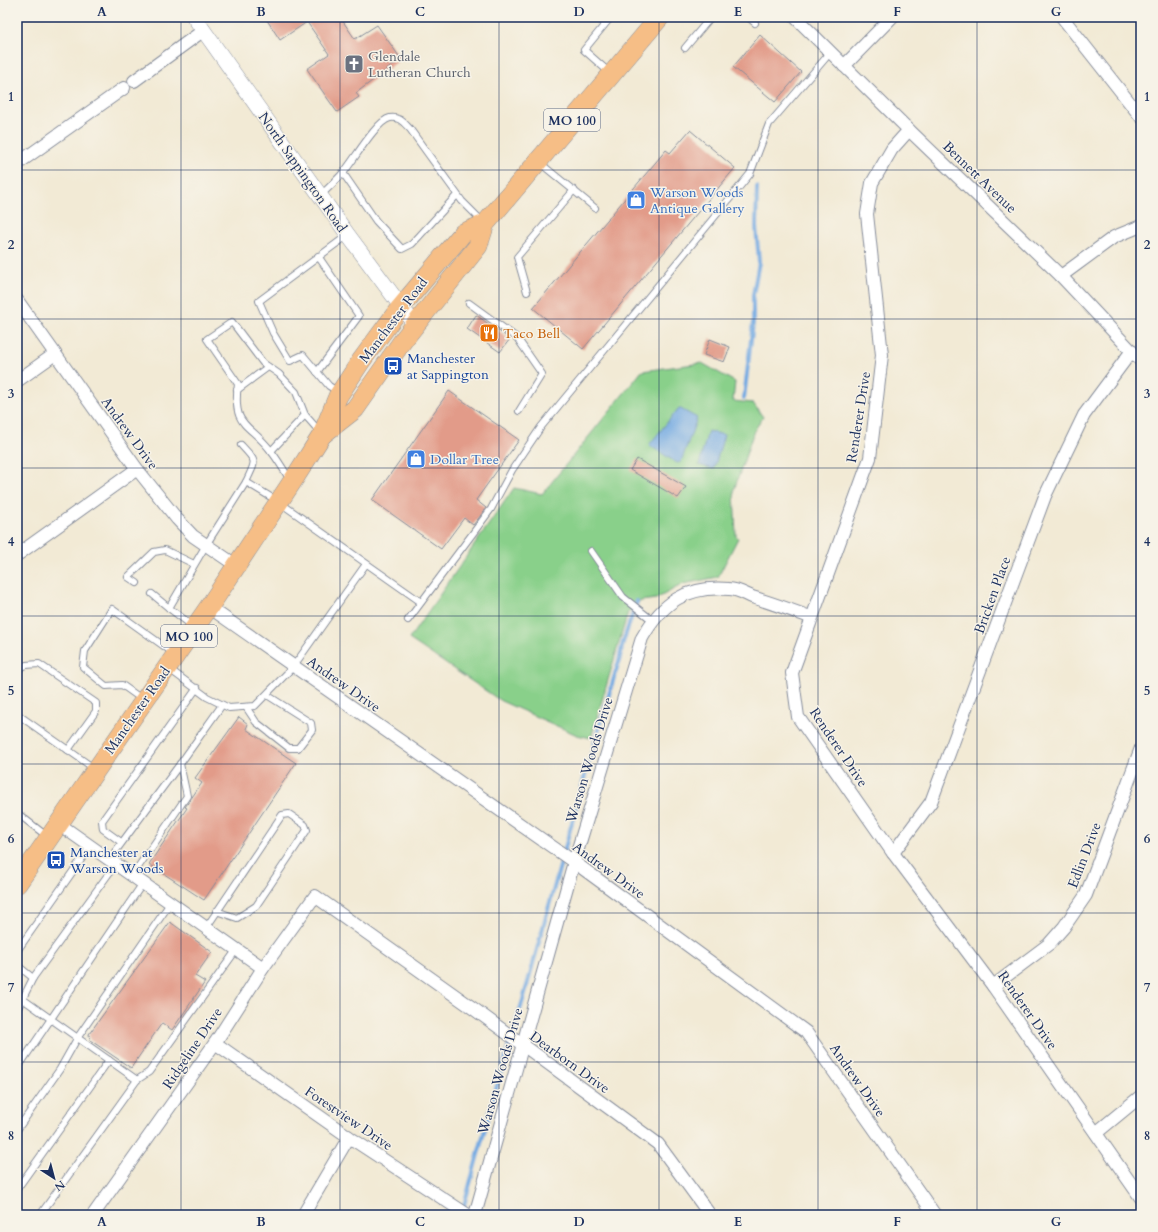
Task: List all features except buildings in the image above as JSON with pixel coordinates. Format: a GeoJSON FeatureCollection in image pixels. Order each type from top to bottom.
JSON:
{"type":"FeatureCollection","features":[{"type":"Feature","properties":{"kind":"main road","name":"Manchester Road"},"geometry":{"type":"LineString","coordinates":[[322,435],[355,409],[415,325],[478,246],[485,224],[660,17]]}},
{"type":"Feature","properties":{"kind":"main road","name":"Manchester Road"},"geometry":{"type":"LineString","coordinates":[[17,884],[237,566],[322,435],[340,393],[400,308],[463,233],[485,224]]}},
{"type":"Feature","properties":{"kind":"street","name":"North Sappington Road"},"geometry":{"type":"LineString","coordinates":[[194,17],[400,308],[415,325]]}},
{"type":"Feature","properties":{"kind":"street","name":"Bennett Avenue"},"geometry":{"type":"LineString","coordinates":[[795,17],[909,130],[1061,276],[1141,361]]}},
{"type":"Feature","properties":{"kind":"street"},"geometry":{"type":"LineString","coordinates":[[844,66],[892,17]]}},
{"type":"Feature","properties":{"kind":"street"},"geometry":{"type":"LineString","coordinates":[[1062,17],[1141,117]]}},
{"type":"Feature","properties":{"kind":"street"},"geometry":{"type":"LineString","coordinates":[[134,81],[204,30]]}},
{"type":"Feature","properties":{"kind":"street"},"geometry":{"type":"LineString","coordinates":[[17,164],[124,88]]}},
{"type":"Feature","properties":{"kind":"street","name":"Renderer Drive"},"geometry":{"type":"LineString","coordinates":[[909,130],[892,149],[872,183],[867,214],[882,355],[870,458],[810,617],[792,673],[798,717],[893,853],[993,986],[1141,1198]]}},
{"type":"Feature","properties":{"kind":"street"},"geometry":{"type":"LineString","coordinates":[[1061,276],[1114,237],[1141,226]]}},
{"type":"Feature","properties":{"kind":"street","name":"Andrew Drive"},"geometry":{"type":"LineString","coordinates":[[17,300],[137,469],[177,519],[193,536],[237,566]]}},
{"type":"Feature","properties":{"kind":"street","name":"Bricken Place"},"geometry":{"type":"LineString","coordinates":[[893,853],[931,802],[1045,496],[1084,415],[1131,352]]}},
{"type":"Feature","properties":{"kind":"street"},"geometry":{"type":"LineString","coordinates":[[17,381],[55,354]]}},
{"type":"Feature","properties":{"kind":"street"},"geometry":{"type":"LineString","coordinates":[[17,555],[137,469]]}},
{"type":"Feature","properties":{"kind":"street","name":"Warson Woods Drive"},"geometry":{"type":"LineString","coordinates":[[470,1215],[520,1043],[567,857],[642,638],[652,620],[668,604],[681,596],[707,589],[730,589],[810,617]]}},
{"type":"Feature","properties":{"kind":"street","name":"Andrew Drive"},"geometry":{"type":"LineString","coordinates":[[209,607],[567,857],[806,1032],[935,1215]]}},
{"type":"Feature","properties":{"kind":"street","name":"Edlin Drive"},"geometry":{"type":"LineString","coordinates":[[993,986],[1048,944],[1064,927],[1086,895],[1141,748]]}},
{"type":"Feature","properties":{"kind":"street"},"geometry":{"type":"LineString","coordinates":[[54,831],[90,847],[171,902],[263,968]]}},
{"type":"Feature","properties":{"kind":"street","name":"Dearborn Drive"},"geometry":{"type":"LineString","coordinates":[[315,896],[658,1144],[710,1215]]}},
{"type":"Feature","properties":{"kind":"street","name":"Ridgeline Drive"},"geometry":{"type":"LineString","coordinates":[[93,1215],[215,1043],[263,968],[315,896]]}},
{"type":"Feature","properties":{"kind":"street","name":"Forestview Drive"},"geometry":{"type":"LineString","coordinates":[[215,1043],[349,1137],[470,1215]]}},
{"type":"Feature","properties":{"kind":"street"},"geometry":{"type":"LineString","coordinates":[[1096,1133],[1141,1096]]}},
{"type":"Feature","properties":{"kind":"street"},"geometry":{"type":"LineString","coordinates":[[303,1215],[349,1137]]}},
{"type":"Feature","properties":{"kind":"lane"},"geometry":{"type":"LineString","coordinates":[[611,17],[584,50],[612,75]]}},
{"type":"Feature","properties":{"kind":"lane"},"geometry":{"type":"LineString","coordinates":[[685,48],[711,17]]}},
{"type":"Feature","properties":{"kind":"lane"},"geometry":{"type":"LineString","coordinates":[[748,17],[755,23]]}},
{"type":"Feature","properties":{"kind":"lane"},"geometry":{"type":"LineString","coordinates":[[408,620],[491,509],[512,470],[541,427],[750,174],[769,124],[830,52]]}},
{"type":"Feature","properties":{"kind":"lane"},"geometry":{"type":"LineString","coordinates":[[320,196],[343,173],[376,129],[388,118],[394,118],[399,119],[410,129],[457,195],[485,224]]}},
{"type":"Feature","properties":{"kind":"lane"},"geometry":{"type":"LineString","coordinates":[[538,160],[595,208]]}},
{"type":"Feature","properties":{"kind":"lane"},"geometry":{"type":"LineString","coordinates":[[343,173],[376,221],[402,249],[412,244],[457,195]]}},
{"type":"Feature","properties":{"kind":"lane"},"geometry":{"type":"LineString","coordinates":[[527,292],[517,257],[574,190]]}},
{"type":"Feature","properties":{"kind":"lane"},"geometry":{"type":"LineString","coordinates":[[340,393],[329,386],[303,355],[290,361],[273,333],[259,301],[348,235]]}},
{"type":"Feature","properties":{"kind":"lane"},"geometry":{"type":"LineString","coordinates":[[317,372],[360,316],[318,256]]}},
{"type":"Feature","properties":{"kind":"lane"},"geometry":{"type":"LineString","coordinates":[[469,303],[517,338],[542,374],[519,411]]}},
{"type":"Feature","properties":{"kind":"lane"},"geometry":{"type":"LineString","coordinates":[[292,482],[271,451],[241,421],[235,401],[238,384],[208,339],[232,322],[263,363],[279,374],[296,392],[305,415],[322,435]]}},
{"type":"Feature","properties":{"kind":"lane"},"geometry":{"type":"LineString","coordinates":[[237,390],[268,367]]}},
{"type":"Feature","properties":{"kind":"lane"},"geometry":{"type":"LineString","coordinates":[[271,451],[305,415]]}},
{"type":"Feature","properties":{"kind":"lane"},"geometry":{"type":"LineString","coordinates":[[169,608],[194,564],[246,482],[254,464],[254,459],[241,445]]}},
{"type":"Feature","properties":{"kind":"lane"},"geometry":{"type":"LineString","coordinates":[[246,482],[279,502],[421,602]]}},
{"type":"Feature","properties":{"kind":"lane"},"geometry":{"type":"LineString","coordinates":[[137,583],[128,577],[154,552],[165,550],[194,564]]}},
{"type":"Feature","properties":{"kind":"lane"},"geometry":{"type":"LineString","coordinates":[[591,551],[623,597],[652,620]]}},
{"type":"Feature","properties":{"kind":"lane"},"geometry":{"type":"LineString","coordinates":[[144,701],[122,685],[106,686],[83,666],[85,652],[112,609],[171,661],[207,697],[229,708],[254,706],[294,667],[366,564]]}},
{"type":"Feature","properties":{"kind":"lane"},"geometry":{"type":"LineString","coordinates":[[152,594],[195,628]]}},
{"type":"Feature","properties":{"kind":"lane"},"geometry":{"type":"LineString","coordinates":[[17,670],[26,665],[39,664],[96,703],[96,711],[68,750]]}},
{"type":"Feature","properties":{"kind":"lane"},"geometry":{"type":"LineString","coordinates":[[121,842],[103,829],[102,821],[197,688]]}},
{"type":"Feature","properties":{"kind":"lane"},"geometry":{"type":"LineString","coordinates":[[246,707],[256,722],[289,748],[298,748],[312,730],[311,723],[267,695]]}},
{"type":"Feature","properties":{"kind":"lane"},"geometry":{"type":"LineString","coordinates":[[17,1010],[33,978],[112,862],[121,842],[180,764],[222,704]]}},
{"type":"Feature","properties":{"kind":"lane"},"geometry":{"type":"LineString","coordinates":[[17,714],[96,770]]}},
{"type":"Feature","properties":{"kind":"lane"},"geometry":{"type":"LineString","coordinates":[[132,876],[188,796],[180,764]]}},
{"type":"Feature","properties":{"kind":"lane"},"geometry":{"type":"LineString","coordinates":[[17,813],[54,831]]}},
{"type":"Feature","properties":{"kind":"lane"},"geometry":{"type":"LineString","coordinates":[[206,928],[216,911],[282,815],[289,814],[306,825],[307,830],[256,906],[237,918],[216,911]]}},
{"type":"Feature","properties":{"kind":"lane"},"geometry":{"type":"LineString","coordinates":[[17,951],[90,847]]}},
{"type":"Feature","properties":{"kind":"lane"},"geometry":{"type":"LineString","coordinates":[[17,1069],[143,883]]}},
{"type":"Feature","properties":{"kind":"lane"},"geometry":{"type":"LineString","coordinates":[[17,1130],[60,1069],[78,1036],[171,902]]}},
{"type":"Feature","properties":{"kind":"lane"},"geometry":{"type":"LineString","coordinates":[[40,1215],[137,1080],[149,1072],[238,949]]}},
{"type":"Feature","properties":{"kind":"lane"},"geometry":{"type":"LineString","coordinates":[[17,964],[33,978]]}},
{"type":"Feature","properties":{"kind":"lane"},"geometry":{"type":"LineString","coordinates":[[17,995],[78,1036],[137,1080]]}},
{"type":"Feature","properties":{"kind":"lane"},"geometry":{"type":"LineString","coordinates":[[17,1188],[109,1060]]}},
{"type":"Feature","properties":{"kind":"green space"},"geometry":{"type":"Polygon","coordinates":[[[702,363],[735,382],[733,401],[753,403],[763,417],[754,431],[734,490],[736,536],[738,538],[718,577],[683,584],[656,599],[641,601],[628,612],[591,738],[577,735],[501,701],[409,639],[514,488],[542,494],[642,371],[702,363]]]}},
{"type":"Feature","properties":{"kind":"water"},"geometry":{"type":"Polygon","coordinates":[[[679,408],[697,418],[681,462],[677,463],[649,445],[679,408]]]}},
{"type":"Feature","properties":{"kind":"water"},"geometry":{"type":"Polygon","coordinates":[[[708,431],[724,435],[714,469],[699,465],[708,431]]]}},
{"type":"Feature","properties":{"kind":"waterway"},"geometry":{"type":"LineString","coordinates":[[744,398],[753,323],[753,295],[759,262],[756,227],[757,187]]}},
{"type":"Feature","properties":{"kind":"waterway"},"geometry":{"type":"LineString","coordinates":[[463,1209],[587,768],[619,661],[623,642],[637,601]]}},
{"type":"Feature","properties":{"kind":"place","name":"Glendale Lutheran Church"},"geometry":{"type":"Point","coordinates":[354,64]}},
{"type":"Feature","properties":{"kind":"place","name":"Warson Woods Antique Gallery"},"geometry":{"type":"Point","coordinates":[636,200]}},
{"type":"Feature","properties":{"kind":"place","name":"Taco Bell"},"geometry":{"type":"Point","coordinates":[489,333]}},
{"type":"Feature","properties":{"kind":"place","name":"Manchester at Sappington"},"geometry":{"type":"Point","coordinates":[393,366]}},
{"type":"Feature","properties":{"kind":"place","name":"Dollar Tree"},"geometry":{"type":"Point","coordinates":[416,459]}},
{"type":"Feature","properties":{"kind":"place","name":"Manchester at Warson Woods"},"geometry":{"type":"Point","coordinates":[56,860]}}]}
